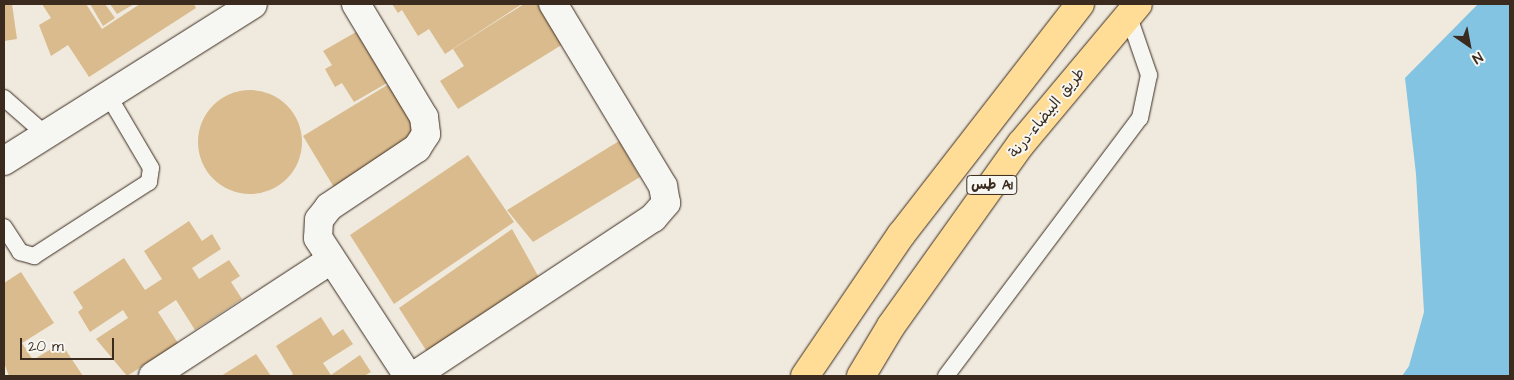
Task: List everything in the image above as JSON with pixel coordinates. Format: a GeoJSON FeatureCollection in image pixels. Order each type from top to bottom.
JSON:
{"type":"FeatureCollection","features":[{"type":"Feature","properties":{"kind":"highway","name":"طس A1"},"geometry":{"type":"LineString","coordinates":[[805,376],[901,235],[1080,4]]}},
{"type":"Feature","properties":{"kind":"highway","name":"طريق البيضاء-درنة"},"geometry":{"type":"LineString","coordinates":[[861,376],[892,326],[1021,144],[1133,9]]}},
{"type":"Feature","properties":{"kind":"street"},"geometry":{"type":"LineString","coordinates":[[4,160],[253,4]]}},
{"type":"Feature","properties":{"kind":"street"},"geometry":{"type":"LineString","coordinates":[[356,4],[424,117],[426,134],[417,148],[323,212],[318,238],[408,376]]}},
{"type":"Feature","properties":{"kind":"street"},"geometry":{"type":"LineString","coordinates":[[414,376],[653,218],[666,203],[663,186],[553,4]]}},
{"type":"Feature","properties":{"kind":"street"},"geometry":{"type":"LineString","coordinates":[[153,376],[331,260]]}},
{"type":"Feature","properties":{"kind":"lane"},"geometry":{"type":"LineString","coordinates":[[946,376],[1140,118],[1149,75],[1133,9]]}},
{"type":"Feature","properties":{"kind":"lane"},"geometry":{"type":"LineString","coordinates":[[4,227],[20,252],[34,256],[149,182],[151,168],[108,95]]}},
{"type":"Feature","properties":{"kind":"lane"},"geometry":{"type":"LineString","coordinates":[[4,98],[45,134]]}},
{"type":"Feature","properties":{"kind":"water"},"geometry":{"type":"Polygon","coordinates":[[[1478,4],[1510,4],[1510,376],[1402,376],[1409,366],[1424,312],[1416,174],[1405,78],[1478,4]]]}},
{"type":"Feature","properties":{"kind":"building"},"geometry":{"type":"Polygon","coordinates":[[[4,4],[12,4],[17,39],[4,41],[4,4]]]}},
{"type":"Feature","properties":{"kind":"building"},"geometry":{"type":"Polygon","coordinates":[[[42,4],[86,4],[102,29],[140,4],[194,4],[196,8],[89,77],[68,45],[51,56],[39,25],[51,18],[42,4]]]}},
{"type":"Feature","properties":{"kind":"building"},"geometry":{"type":"Polygon","coordinates":[[[90,4],[105,4],[115,18],[103,26],[90,4]]]}},
{"type":"Feature","properties":{"kind":"building"},"geometry":{"type":"Polygon","coordinates":[[[110,4],[134,4],[117,14],[110,4]]]}},
{"type":"Feature","properties":{"kind":"building"},"geometry":{"type":"Polygon","coordinates":[[[392,4],[522,4],[445,54],[429,29],[418,36],[402,10],[398,13],[392,4]]]}},
{"type":"Feature","properties":{"kind":"building"},"geometry":{"type":"Polygon","coordinates":[[[524,4],[545,4],[568,41],[458,109],[440,81],[464,66],[453,49],[524,4]]]}},
{"type":"Feature","properties":{"kind":"building"},"geometry":{"type":"Polygon","coordinates":[[[356,32],[387,83],[354,102],[342,83],[335,87],[325,69],[332,65],[323,51],[356,32]]]}},
{"type":"Feature","properties":{"kind":"building"},"geometry":{"type":"Polygon","coordinates":[[[389,84],[421,137],[335,189],[303,136],[389,84]]]}},
{"type":"Feature","properties":{"kind":"building"},"geometry":{"type":"Polygon","coordinates":[[[250,90],[270,94],[287,105],[298,122],[302,142],[298,162],[287,179],[270,190],[250,194],[230,190],[213,179],[202,162],[198,142],[202,122],[213,105],[230,94],[250,90]]]}},
{"type":"Feature","properties":{"kind":"building"},"geometry":{"type":"Polygon","coordinates":[[[619,141],[640,177],[533,242],[507,210],[619,141]]]}},
{"type":"Feature","properties":{"kind":"building"},"geometry":{"type":"Polygon","coordinates":[[[468,155],[514,222],[394,304],[350,235],[468,155]]]}},
{"type":"Feature","properties":{"kind":"building"},"geometry":{"type":"Polygon","coordinates":[[[189,221],[202,241],[212,234],[221,249],[192,268],[199,279],[229,260],[240,276],[231,282],[242,299],[195,330],[176,300],[158,312],[178,343],[127,376],[96,339],[128,318],[123,310],[90,332],[78,312],[83,308],[73,292],[124,258],[145,290],[162,279],[144,251],[189,221]]]}},
{"type":"Feature","properties":{"kind":"building"},"geometry":{"type":"Polygon","coordinates":[[[512,229],[542,283],[431,358],[399,308],[512,229]]]}},
{"type":"Feature","properties":{"kind":"building"},"geometry":{"type":"Polygon","coordinates":[[[21,272],[54,323],[22,343],[33,360],[61,343],[83,376],[9,376],[4,363],[4,283],[21,272]]]}},
{"type":"Feature","properties":{"kind":"building"},"geometry":{"type":"Polygon","coordinates":[[[321,317],[333,336],[343,329],[353,344],[323,363],[331,375],[360,355],[371,372],[364,376],[290,376],[293,374],[276,346],[321,317]]]}},
{"type":"Feature","properties":{"kind":"building"},"geometry":{"type":"Polygon","coordinates":[[[256,354],[271,376],[221,376],[256,354]]]}}]}
